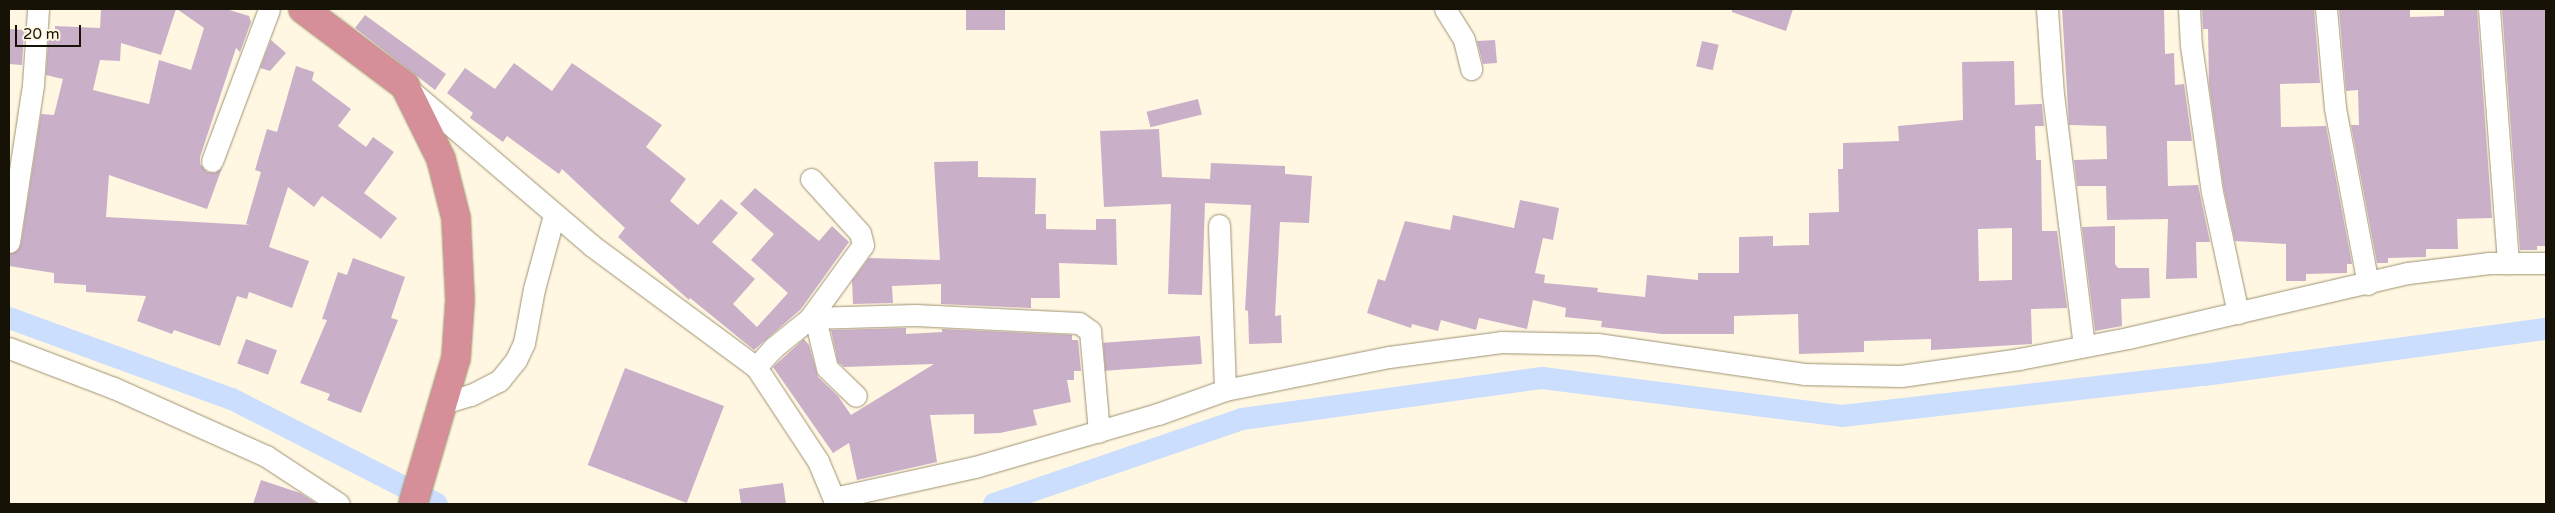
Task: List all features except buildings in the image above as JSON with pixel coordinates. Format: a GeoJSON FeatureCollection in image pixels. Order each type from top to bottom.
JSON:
{"type":"FeatureCollection","features":[{"type":"Feature","properties":{"kind":"highway"},"geometry":{"type":"LineString","coordinates":[[303,9],[405,86],[441,159],[456,218],[460,300],[456,358],[433,442],[413,504]]}},
{"type":"Feature","properties":{"kind":"street"},"geometry":{"type":"LineString","coordinates":[[9,242],[32,85],[38,9]]}},
{"type":"Feature","properties":{"kind":"street"},"geometry":{"type":"LineString","coordinates":[[212,161],[269,9]]}},
{"type":"Feature","properties":{"kind":"street"},"geometry":{"type":"LineString","coordinates":[[1444,9],[1464,40],[1471,69]]}},
{"type":"Feature","properties":{"kind":"street"},"geometry":{"type":"LineString","coordinates":[[2047,9],[2053,94],[2084,346]]}},
{"type":"Feature","properties":{"kind":"street"},"geometry":{"type":"LineString","coordinates":[[2189,9],[2191,44],[2212,192],[2238,313]]}},
{"type":"Feature","properties":{"kind":"street"},"geometry":{"type":"LineString","coordinates":[[2326,9],[2334,108],[2368,284]]}},
{"type":"Feature","properties":{"kind":"street"},"geometry":{"type":"LineString","coordinates":[[2489,9],[2508,263]]}},
{"type":"Feature","properties":{"kind":"street"},"geometry":{"type":"LineString","coordinates":[[405,86],[554,215],[756,367],[818,461],[835,501],[974,467],[1099,432],[1225,390],[1389,357],[1501,342],[1598,344],[1804,374],[1900,376],[2084,346],[2368,284],[2408,273],[2508,263],[2546,263]]}},
{"type":"Feature","properties":{"kind":"street"},"geometry":{"type":"LineString","coordinates":[[756,367],[773,348],[812,318],[863,245],[860,233],[811,179]]}},
{"type":"Feature","properties":{"kind":"street"},"geometry":{"type":"LineString","coordinates":[[444,403],[470,395],[499,381],[516,360],[524,343],[534,289],[554,215]]}},
{"type":"Feature","properties":{"kind":"street"},"geometry":{"type":"LineString","coordinates":[[1219,225],[1225,390]]}},
{"type":"Feature","properties":{"kind":"street"},"geometry":{"type":"LineString","coordinates":[[812,318],[916,315],[1079,324],[1090,331],[1099,432]]}},
{"type":"Feature","properties":{"kind":"street"},"geometry":{"type":"LineString","coordinates":[[812,318],[827,368],[856,396]]}},
{"type":"Feature","properties":{"kind":"street"},"geometry":{"type":"LineString","coordinates":[[9,348],[114,388],[266,456],[339,504]]}},
{"type":"Feature","properties":{"kind":"waterway"},"geometry":{"type":"LineString","coordinates":[[9,318],[232,399],[437,504]]}},
{"type":"Feature","properties":{"kind":"waterway"},"geometry":{"type":"LineString","coordinates":[[994,504],[1242,419],[1542,378],[1842,416],[2204,375],[2546,329]]}}]}
